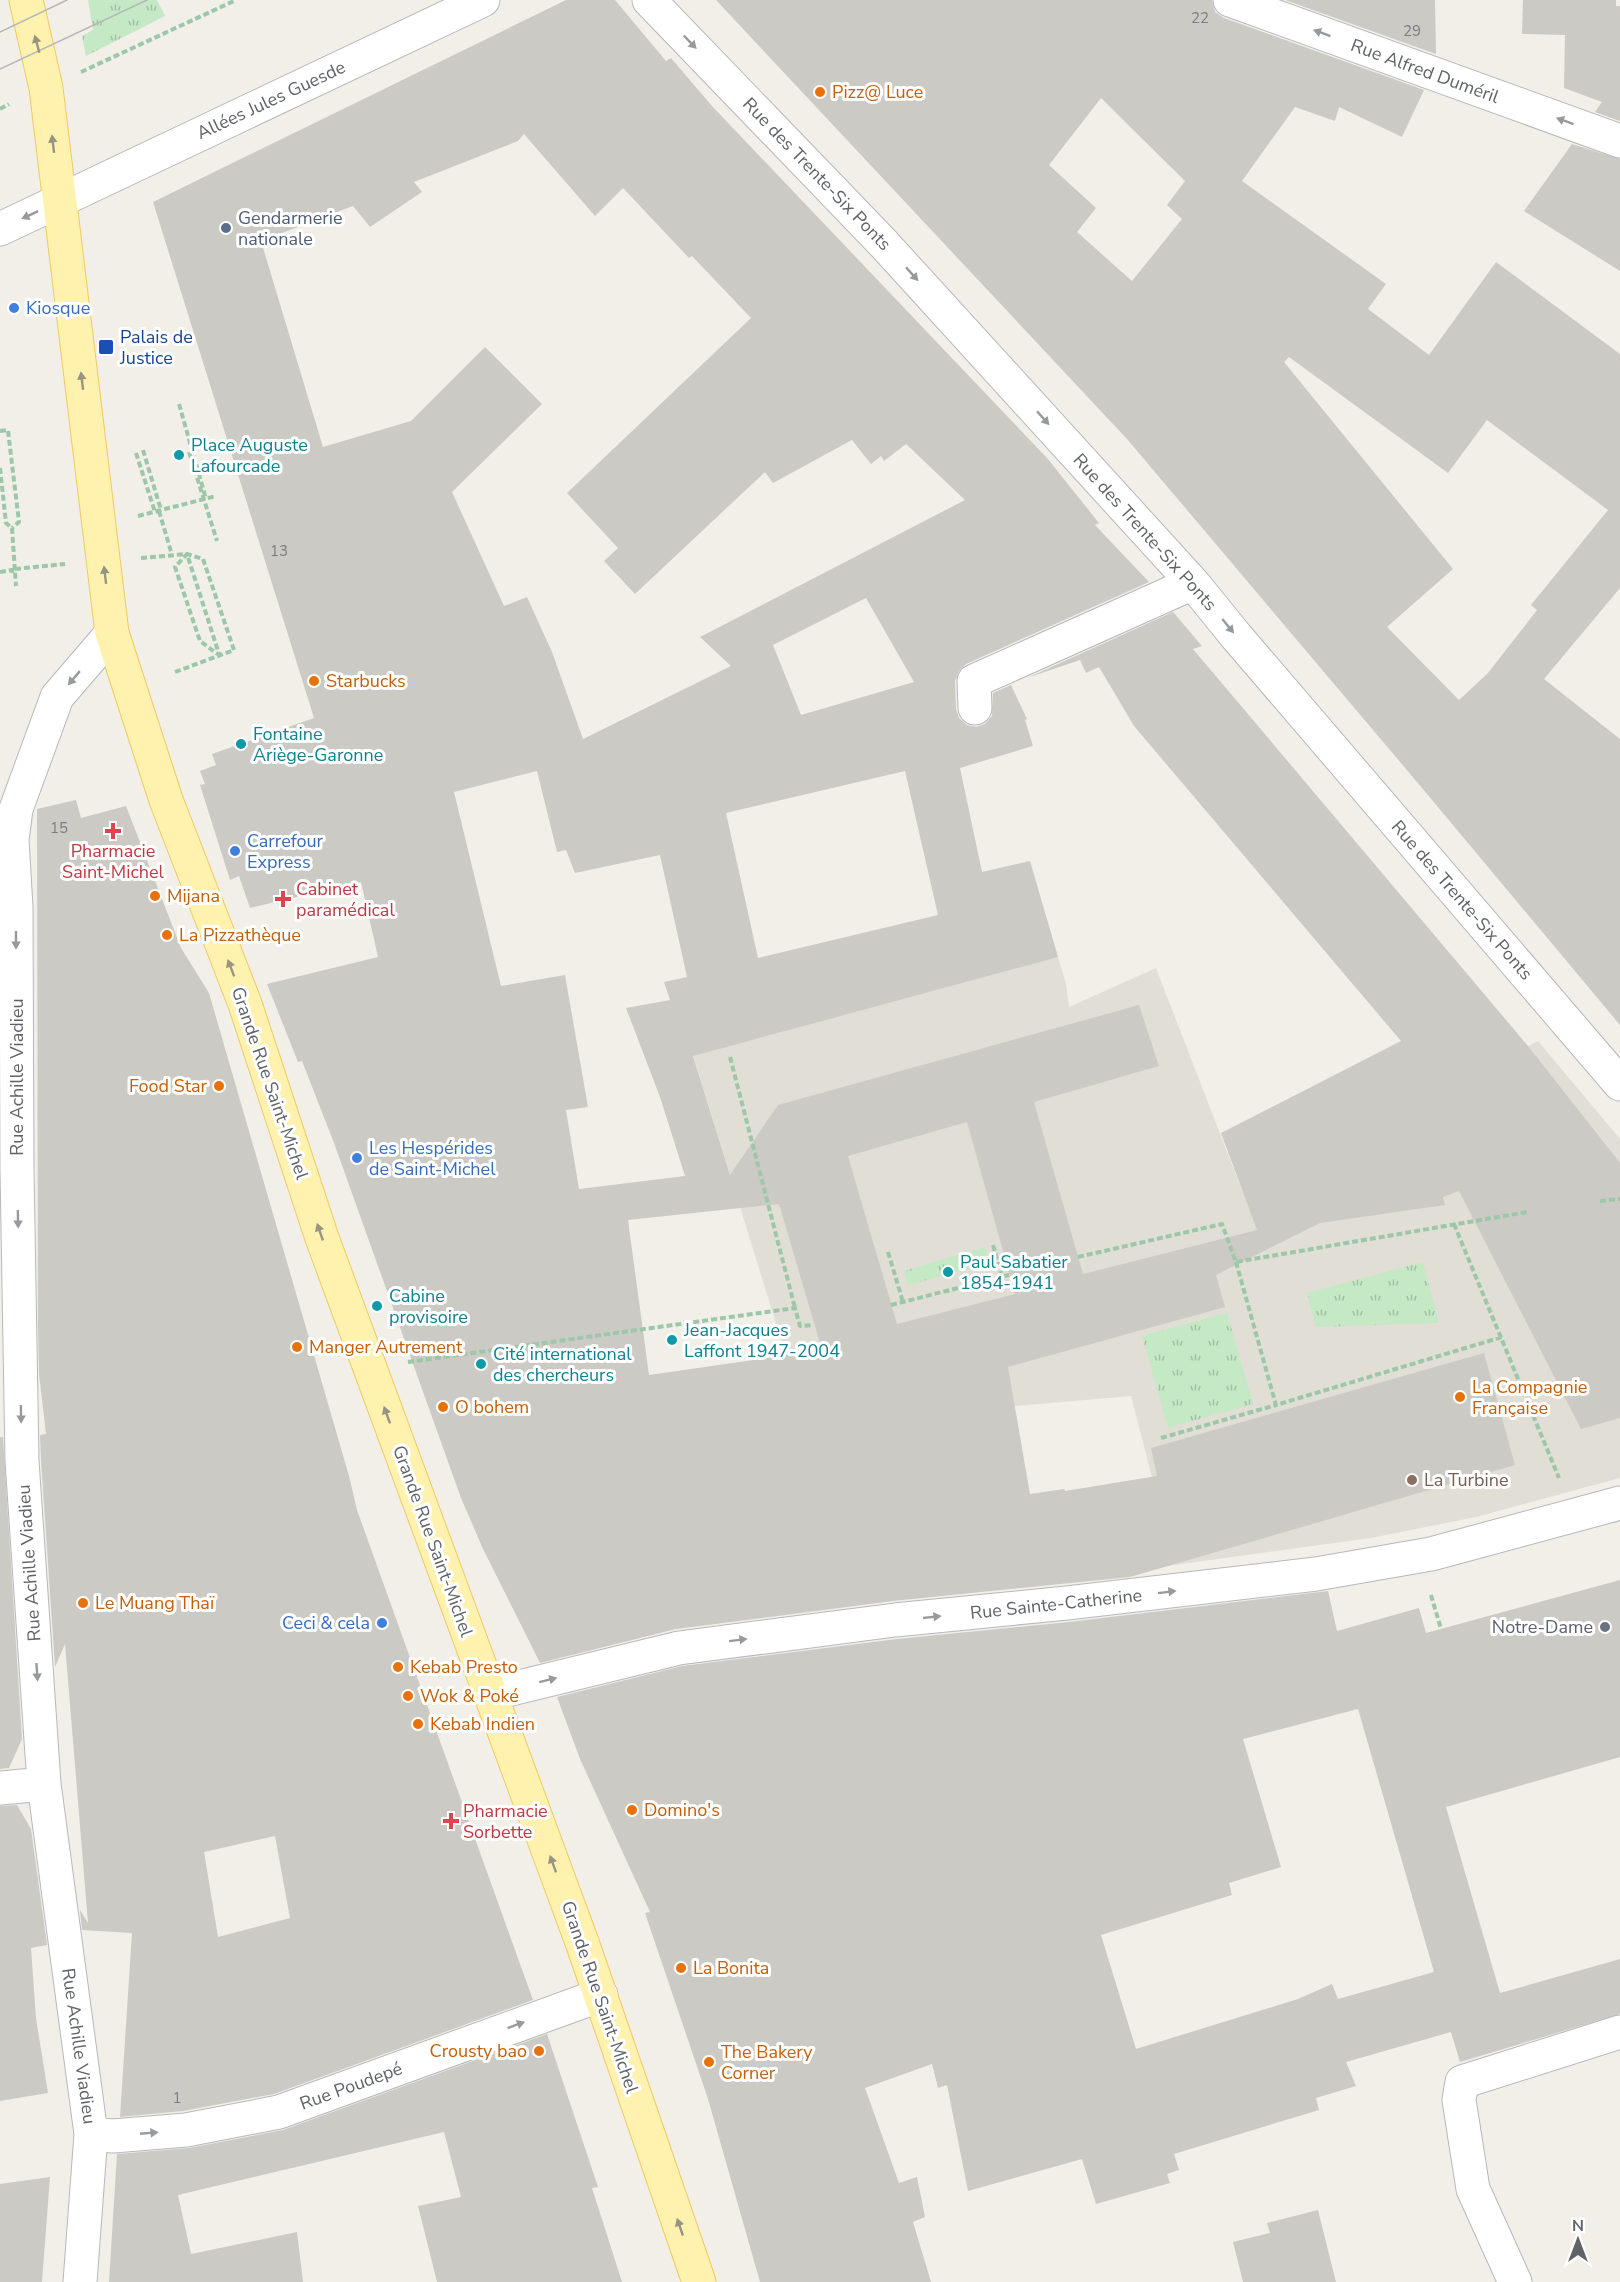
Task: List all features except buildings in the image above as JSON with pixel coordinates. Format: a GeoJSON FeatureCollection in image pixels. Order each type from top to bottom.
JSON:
{"type":"FeatureCollection","features":[{"type":"Feature","properties":{"kind":"main road"},"geometry":{"type":"LineString","coordinates":[[26,0],[46,88],[112,633]]}},
{"type":"Feature","properties":{"kind":"main road","name":"Grande Rue Saint-Michel"},"geometry":{"type":"LineString","coordinates":[[112,633],[166,800],[245,1004],[322,1238],[601,1995],[699,2282]]}},
{"type":"Feature","properties":{"kind":"street","name":"Allées Jules Guesde"},"geometry":{"type":"LineString","coordinates":[[0,229],[61,216],[483,0]]}},
{"type":"Feature","properties":{"kind":"street","name":"Rue des Trente-Six Ponts"},"geometry":{"type":"LineString","coordinates":[[649,0],[884,244],[1193,583],[1620,1084]]}},
{"type":"Feature","properties":{"kind":"street","name":"Rue Alfred Duméril"},"geometry":{"type":"LineString","coordinates":[[1230,0],[1620,141]]}},
{"type":"Feature","properties":{"kind":"street"},"geometry":{"type":"LineString","coordinates":[[975,708],[974,681],[1193,583]]}},
{"type":"Feature","properties":{"kind":"street","name":"Rue Achille Viadieu"},"geometry":{"type":"LineString","coordinates":[[80,2282],[91,2134],[44,1784],[22,1461],[9,1172],[8,908],[16,809],[57,698],[112,633]]}},
{"type":"Feature","properties":{"kind":"street","name":"Rue Sainte-Catherine"},"geometry":{"type":"LineString","coordinates":[[491,1694],[679,1648],[895,1620],[1316,1574],[1431,1554],[1620,1503]]}},
{"type":"Feature","properties":{"kind":"street"},"geometry":{"type":"LineString","coordinates":[[0,1788],[44,1784]]}},
{"type":"Feature","properties":{"kind":"street","name":"Rue Poudepé"},"geometry":{"type":"LineString","coordinates":[[91,2134],[113,2136],[186,2130],[279,2112],[601,1995]]}},
{"type":"Feature","properties":{"kind":"street"},"geometry":{"type":"LineString","coordinates":[[1515,2282],[1473,2189],[1460,2100],[1462,2082],[1620,2032]]}},
{"type":"Feature","properties":{"kind":"path"},"geometry":{"type":"LineString","coordinates":[[86,70],[236,0]]}},
{"type":"Feature","properties":{"kind":"path"},"geometry":{"type":"LineString","coordinates":[[179,404],[206,499]]}},
{"type":"Feature","properties":{"kind":"path"},"geometry":{"type":"LineString","coordinates":[[0,431],[8,430],[19,522],[12,528]]}},
{"type":"Feature","properties":{"kind":"path"},"geometry":{"type":"LineString","coordinates":[[143,450],[172,555]]}},
{"type":"Feature","properties":{"kind":"path"},"geometry":{"type":"LineString","coordinates":[[189,452],[217,541]]}},
{"type":"Feature","properties":{"kind":"path"},"geometry":{"type":"LineString","coordinates":[[136,453],[159,511]]}},
{"type":"Feature","properties":{"kind":"path"},"geometry":{"type":"LineString","coordinates":[[0,468],[6,524],[12,528]]}},
{"type":"Feature","properties":{"kind":"path"},"geometry":{"type":"LineString","coordinates":[[127,519],[216,496]]}},
{"type":"Feature","properties":{"kind":"path"},"geometry":{"type":"LineString","coordinates":[[0,572],[12,570],[16,586],[12,528]]}},
{"type":"Feature","properties":{"kind":"path"},"geometry":{"type":"LineString","coordinates":[[175,672],[234,650],[203,559],[187,554],[219,655]]}},
{"type":"Feature","properties":{"kind":"path"},"geometry":{"type":"LineString","coordinates":[[175,567],[200,641],[219,655]]}},
{"type":"Feature","properties":{"kind":"path"},"geometry":{"type":"LineString","coordinates":[[730,1057],[795,1308],[801,1326],[813,1325]]}},
{"type":"Feature","properties":{"kind":"path"},"geometry":{"type":"LineString","coordinates":[[1600,1201],[1620,1199]]}},
{"type":"Feature","properties":{"kind":"path"},"geometry":{"type":"LineString","coordinates":[[1236,1262],[1527,1212]]}},
{"type":"Feature","properties":{"kind":"path"},"geometry":{"type":"LineString","coordinates":[[1078,1257],[1222,1224],[1236,1262],[1276,1405]]}},
{"type":"Feature","properties":{"kind":"path"},"geometry":{"type":"LineString","coordinates":[[1454,1224],[1575,1516]]}},
{"type":"Feature","properties":{"kind":"path"},"geometry":{"type":"LineString","coordinates":[[993,1245],[1002,1277]]}},
{"type":"Feature","properties":{"kind":"path"},"geometry":{"type":"LineString","coordinates":[[888,1252],[903,1302]]}},
{"type":"Feature","properties":{"kind":"path"},"geometry":{"type":"LineString","coordinates":[[891,1305],[1009,1275]]}},
{"type":"Feature","properties":{"kind":"path"},"geometry":{"type":"LineString","coordinates":[[400,1364],[795,1308]]}},
{"type":"Feature","properties":{"kind":"path"},"geometry":{"type":"LineString","coordinates":[[1161,1438],[1502,1337]]}},
{"type":"Feature","properties":{"kind":"path"},"geometry":{"type":"LineString","coordinates":[[1427,1584],[1441,1629]]}},
{"type":"Feature","properties":{"kind":"shaded area"},"geometry":{"type":"Polygon","coordinates":[[[1047,920],[1066,984],[1069,1007],[1156,968],[1243,1193],[1538,1041],[1620,1139],[1620,1478],[1476,1517],[1371,1538],[1167,1566],[1152,1477],[1131,1396],[807,1424],[678,1006],[1047,920]]]}},
{"type":"Feature","properties":{"kind":"green space"},"geometry":{"type":"Polygon","coordinates":[[[88,0],[157,0],[165,16],[86,56],[82,36],[93,30],[88,0]]]}},
{"type":"Feature","properties":{"kind":"green space"},"geometry":{"type":"Polygon","coordinates":[[[985,1247],[990,1263],[908,1285],[904,1271],[985,1247]]]}},
{"type":"Feature","properties":{"kind":"green space"},"geometry":{"type":"Polygon","coordinates":[[[1423,1262],[1439,1323],[1316,1327],[1307,1293],[1423,1262]]]}},
{"type":"Feature","properties":{"kind":"green space"},"geometry":{"type":"Polygon","coordinates":[[[1227,1313],[1253,1404],[1168,1428],[1142,1336],[1227,1313]]]}},
{"type":"Feature","properties":{"kind":"tram line"},"geometry":{"type":"LineString","coordinates":[[0,32],[67,0]]}},
{"type":"Feature","properties":{"kind":"tram line"},"geometry":{"type":"LineString","coordinates":[[0,69],[147,0]]}},
{"type":"Feature","properties":{"kind":"place","name":"Pizz@ Luce"},"geometry":{"type":"Point","coordinates":[820,92]}},
{"type":"Feature","properties":{"kind":"place","name":"Gendarmerie nationale"},"geometry":{"type":"Point","coordinates":[226,228]}},
{"type":"Feature","properties":{"kind":"place","name":"Kiosque"},"geometry":{"type":"Point","coordinates":[14,308]}},
{"type":"Feature","properties":{"kind":"place","name":"Palais de Justice"},"geometry":{"type":"Point","coordinates":[106,347]}},
{"type":"Feature","properties":{"kind":"place","name":"Place Auguste Lafourcade"},"geometry":{"type":"Point","coordinates":[179,455]}},
{"type":"Feature","properties":{"kind":"place","name":"Starbucks"},"geometry":{"type":"Point","coordinates":[314,681]}},
{"type":"Feature","properties":{"kind":"place","name":"Fontaine Ariège-Garonne"},"geometry":{"type":"Point","coordinates":[241,744]}},
{"type":"Feature","properties":{"kind":"place","name":"Pharmacie Saint-Michel"},"geometry":{"type":"Point","coordinates":[113,831]}},
{"type":"Feature","properties":{"kind":"place","name":"Carrefour Express"},"geometry":{"type":"Point","coordinates":[235,851]}},
{"type":"Feature","properties":{"kind":"place","name":"Mijana"},"geometry":{"type":"Point","coordinates":[155,896]}},
{"type":"Feature","properties":{"kind":"place","name":"Cabinet paramédical"},"geometry":{"type":"Point","coordinates":[283,899]}},
{"type":"Feature","properties":{"kind":"place","name":"La Pizzathèque"},"geometry":{"type":"Point","coordinates":[167,935]}},
{"type":"Feature","properties":{"kind":"place","name":"Food Star"},"geometry":{"type":"Point","coordinates":[219,1086]}},
{"type":"Feature","properties":{"kind":"place","name":"Les Hespérides de Saint-Michel"},"geometry":{"type":"Point","coordinates":[357,1158]}},
{"type":"Feature","properties":{"kind":"place","name":"Paul Sabatier 1854-1941"},"geometry":{"type":"Point","coordinates":[948,1272]}},
{"type":"Feature","properties":{"kind":"place","name":"Cabine provisoire"},"geometry":{"type":"Point","coordinates":[377,1306]}},
{"type":"Feature","properties":{"kind":"place","name":"Jean-Jacques Laffont 1947-2004"},"geometry":{"type":"Point","coordinates":[672,1340]}},
{"type":"Feature","properties":{"kind":"place","name":"Manger Autrement"},"geometry":{"type":"Point","coordinates":[297,1347]}},
{"type":"Feature","properties":{"kind":"place","name":"Cité international des chercheurs"},"geometry":{"type":"Point","coordinates":[481,1364]}},
{"type":"Feature","properties":{"kind":"place","name":"La Compagnie Française"},"geometry":{"type":"Point","coordinates":[1460,1397]}},
{"type":"Feature","properties":{"kind":"place","name":"O bohem"},"geometry":{"type":"Point","coordinates":[443,1407]}},
{"type":"Feature","properties":{"kind":"place","name":"La Turbine"},"geometry":{"type":"Point","coordinates":[1412,1480]}},
{"type":"Feature","properties":{"kind":"place","name":"Le Muang Thaï"},"geometry":{"type":"Point","coordinates":[83,1603]}},
{"type":"Feature","properties":{"kind":"place","name":"Ceci & cela"},"geometry":{"type":"Point","coordinates":[382,1623]}},
{"type":"Feature","properties":{"kind":"place","name":"Notre-Dame"},"geometry":{"type":"Point","coordinates":[1605,1627]}},
{"type":"Feature","properties":{"kind":"place","name":"Kebab Presto"},"geometry":{"type":"Point","coordinates":[398,1667]}},
{"type":"Feature","properties":{"kind":"place","name":"Wok & Poké"},"geometry":{"type":"Point","coordinates":[408,1696]}},
{"type":"Feature","properties":{"kind":"place","name":"Kebab Indien"},"geometry":{"type":"Point","coordinates":[418,1724]}},
{"type":"Feature","properties":{"kind":"place","name":"Domino's"},"geometry":{"type":"Point","coordinates":[632,1810]}},
{"type":"Feature","properties":{"kind":"place","name":"Pharmacie Sorbette"},"geometry":{"type":"Point","coordinates":[451,1821]}},
{"type":"Feature","properties":{"kind":"place","name":"La Bonita"},"geometry":{"type":"Point","coordinates":[681,1968]}},
{"type":"Feature","properties":{"kind":"place","name":"Crousty bao"},"geometry":{"type":"Point","coordinates":[539,2051]}},
{"type":"Feature","properties":{"kind":"place","name":"The Bakery Corner"},"geometry":{"type":"Point","coordinates":[709,2062]}}]}
